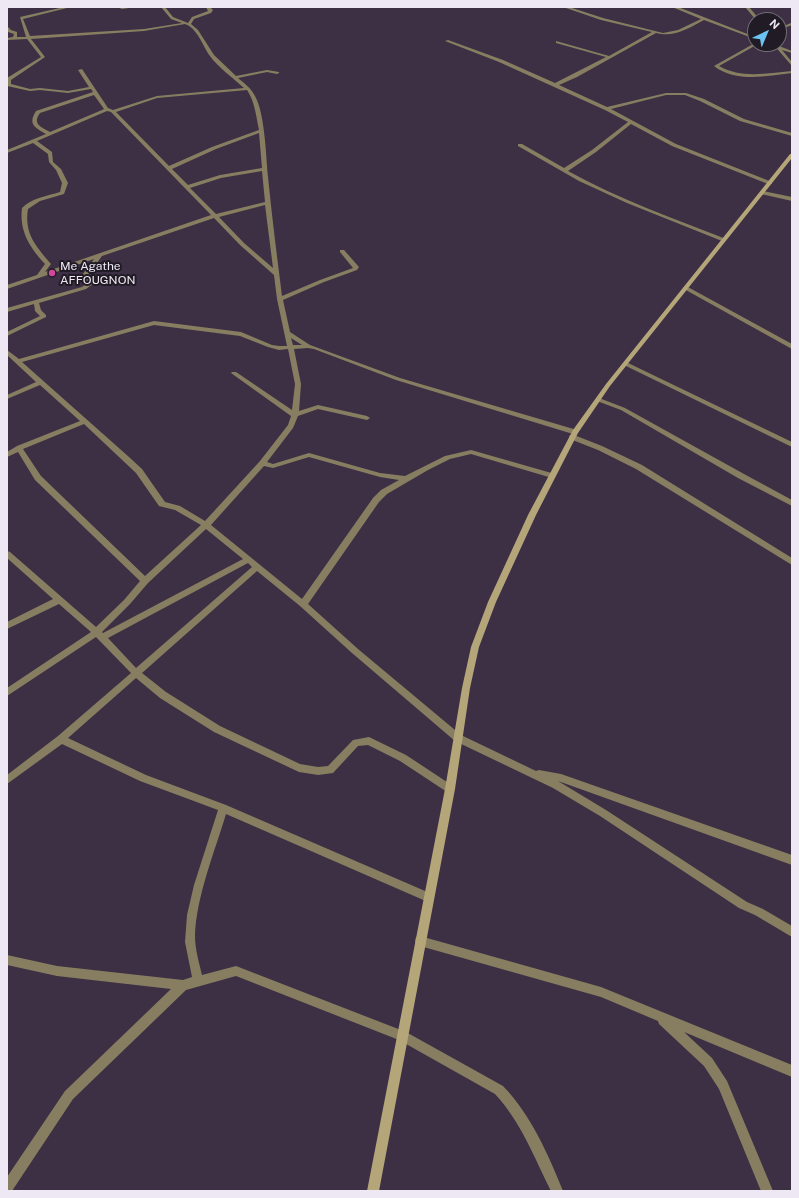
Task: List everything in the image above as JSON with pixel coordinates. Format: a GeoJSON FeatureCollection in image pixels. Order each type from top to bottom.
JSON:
{"type":"FeatureCollection","features":[{"type":"Feature","properties":{"kind":"main road"},"geometry":{"type":"LineString","coordinates":[[373,1191],[428,897],[450,789],[466,688],[475,647],[512,557],[574,435],[599,400],[608,384],[626,364],[792,155]]}},
{"type":"Feature","properties":{"kind":"street"},"geometry":{"type":"LineString","coordinates":[[69,7],[22,18],[21,20],[28,37],[43,58],[9,79],[9,85],[30,90],[40,89],[68,92],[91,88]]}},
{"type":"Feature","properties":{"kind":"street"},"geometry":{"type":"LineString","coordinates":[[119,7],[134,7]]}},
{"type":"Feature","properties":{"kind":"street"},"geometry":{"type":"LineString","coordinates":[[99,634],[145,581],[206,525],[262,463],[291,426],[295,415],[298,384],[280,300],[261,131],[257,108],[253,96],[248,89],[212,56],[197,31],[188,24],[172,18],[163,7]]}},
{"type":"Feature","properties":{"kind":"street"},"geometry":{"type":"LineString","coordinates":[[7,39],[144,30],[188,24],[193,18],[210,12],[211,10],[208,7]]}},
{"type":"Feature","properties":{"kind":"street"},"geometry":{"type":"LineString","coordinates":[[565,7],[654,33],[672,34],[681,32],[703,19]]}},
{"type":"Feature","properties":{"kind":"street"},"geometry":{"type":"LineString","coordinates":[[674,7],[747,35]]}},
{"type":"Feature","properties":{"kind":"street"},"geometry":{"type":"LineString","coordinates":[[173,25],[178,21]]}},
{"type":"Feature","properties":{"kind":"street"},"geometry":{"type":"LineString","coordinates":[[7,27],[9,31],[16,33],[15,38]]}},
{"type":"Feature","properties":{"kind":"street"},"geometry":{"type":"LineString","coordinates":[[555,85],[609,58],[654,33]]}},
{"type":"Feature","properties":{"kind":"street"},"geometry":{"type":"LineString","coordinates":[[447,41],[501,61],[607,109],[674,144],[770,183]]}},
{"type":"Feature","properties":{"kind":"street"},"geometry":{"type":"LineString","coordinates":[[557,42],[609,58]]}},
{"type":"Feature","properties":{"kind":"street"},"geometry":{"type":"LineString","coordinates":[[747,49],[716,66],[719,69],[746,77],[792,72]]}},
{"type":"Feature","properties":{"kind":"street"},"geometry":{"type":"LineString","coordinates":[[781,52],[792,65]]}},
{"type":"Feature","properties":{"kind":"street"},"geometry":{"type":"LineString","coordinates":[[80,70],[106,109],[113,111],[170,168],[242,244],[277,275]]}},
{"type":"Feature","properties":{"kind":"street"},"geometry":{"type":"LineString","coordinates":[[235,77],[267,71],[277,73]]}},
{"type":"Feature","properties":{"kind":"street"},"geometry":{"type":"LineString","coordinates":[[113,111],[157,97],[248,89]]}},
{"type":"Feature","properties":{"kind":"street"},"geometry":{"type":"LineString","coordinates":[[50,134],[39,128],[34,122],[34,118],[38,112],[95,93]]}},
{"type":"Feature","properties":{"kind":"street"},"geometry":{"type":"LineString","coordinates":[[607,109],[666,94],[686,94],[702,100],[737,118],[792,135]]}},
{"type":"Feature","properties":{"kind":"street"},"geometry":{"type":"LineString","coordinates":[[7,152],[106,109]]}},
{"type":"Feature","properties":{"kind":"street"},"geometry":{"type":"LineString","coordinates":[[564,171],[594,151],[631,122]]}},
{"type":"Feature","properties":{"kind":"street"},"geometry":{"type":"LineString","coordinates":[[170,168],[214,148],[261,131]]}},
{"type":"Feature","properties":{"kind":"street"},"geometry":{"type":"LineString","coordinates":[[34,141],[50,153],[51,162],[58,169],[64,183],[62,193],[36,200],[25,208],[24,216],[27,235],[36,253],[48,264],[40,276]]}},
{"type":"Feature","properties":{"kind":"street"},"geometry":{"type":"LineString","coordinates":[[7,144],[15,148]]}},
{"type":"Feature","properties":{"kind":"street"},"geometry":{"type":"LineString","coordinates":[[520,146],[564,171],[629,202],[724,240]]}},
{"type":"Feature","properties":{"kind":"street"},"geometry":{"type":"LineString","coordinates":[[188,187],[220,177],[265,169]]}},
{"type":"Feature","properties":{"kind":"street"},"geometry":{"type":"LineString","coordinates":[[763,193],[792,199]]}},
{"type":"Feature","properties":{"kind":"street"},"geometry":{"type":"LineString","coordinates":[[7,288],[216,216],[268,203]]}},
{"type":"Feature","properties":{"kind":"street"},"geometry":{"type":"LineString","coordinates":[[280,300],[322,281],[355,269],[356,267],[342,251]]}},
{"type":"Feature","properties":{"kind":"street"},"geometry":{"type":"LineString","coordinates":[[7,310],[84,288],[90,284],[90,282],[83,278],[100,256]]}},
{"type":"Feature","properties":{"kind":"street"},"geometry":{"type":"LineString","coordinates":[[686,288],[792,347]]}},
{"type":"Feature","properties":{"kind":"street"},"geometry":{"type":"LineString","coordinates":[[7,334],[44,316],[38,311],[36,302]]}},
{"type":"Feature","properties":{"kind":"street"},"geometry":{"type":"LineString","coordinates":[[19,361],[128,328],[154,324],[241,334],[270,346],[308,346]]}},
{"type":"Feature","properties":{"kind":"street"},"geometry":{"type":"LineString","coordinates":[[288,333],[308,346],[398,379],[574,435],[639,467],[792,562]]}},
{"type":"Feature","properties":{"kind":"street"},"geometry":{"type":"LineString","coordinates":[[7,352],[19,361],[139,471],[162,504],[177,508],[206,525],[303,604],[355,651],[458,738],[527,771],[603,813],[742,905],[759,912],[792,932]]}},
{"type":"Feature","properties":{"kind":"street"},"geometry":{"type":"LineString","coordinates":[[626,364],[792,445]]}},
{"type":"Feature","properties":{"kind":"street"},"geometry":{"type":"LineString","coordinates":[[234,373],[295,415]]}},
{"type":"Feature","properties":{"kind":"street"},"geometry":{"type":"LineString","coordinates":[[7,397],[41,382]]}},
{"type":"Feature","properties":{"kind":"street"},"geometry":{"type":"LineString","coordinates":[[599,400],[623,409],[792,503]]}},
{"type":"Feature","properties":{"kind":"street"},"geometry":{"type":"LineString","coordinates":[[295,415],[318,407],[367,418]]}},
{"type":"Feature","properties":{"kind":"street"},"geometry":{"type":"LineString","coordinates":[[7,455],[19,448],[85,421]]}},
{"type":"Feature","properties":{"kind":"street"},"geometry":{"type":"LineString","coordinates":[[19,448],[38,478],[145,581]]}},
{"type":"Feature","properties":{"kind":"street"},"geometry":{"type":"LineString","coordinates":[[303,604],[370,508],[384,492],[445,458],[471,452],[552,476]]}},
{"type":"Feature","properties":{"kind":"street"},"geometry":{"type":"LineString","coordinates":[[262,463],[273,466],[309,455],[380,475],[408,479]]}},
{"type":"Feature","properties":{"kind":"street"},"geometry":{"type":"LineString","coordinates":[[380,475],[384,478],[384,492]]}},
{"type":"Feature","properties":{"kind":"street"},"geometry":{"type":"LineString","coordinates":[[7,554],[99,634],[136,673],[163,695],[218,729],[299,768],[318,771],[330,770],[356,743],[369,741],[403,758],[450,789]]}},
{"type":"Feature","properties":{"kind":"street"},"geometry":{"type":"LineString","coordinates":[[7,692],[90,638],[248,560]]}},
{"type":"Feature","properties":{"kind":"street"},"geometry":{"type":"LineString","coordinates":[[7,780],[61,739],[257,567]]}},
{"type":"Feature","properties":{"kind":"street"},"geometry":{"type":"LineString","coordinates":[[7,626],[59,600]]}},
{"type":"Feature","properties":{"kind":"street"},"geometry":{"type":"LineString","coordinates":[[61,739],[143,778],[223,808],[428,897]]}},
{"type":"Feature","properties":{"kind":"street"},"geometry":{"type":"LineString","coordinates":[[527,771],[568,781],[792,860]]}},
{"type":"Feature","properties":{"kind":"street"},"geometry":{"type":"LineString","coordinates":[[199,981],[193,960],[190,931],[195,901],[223,808]]}},
{"type":"Feature","properties":{"kind":"street"},"geometry":{"type":"LineString","coordinates":[[420,941],[601,992],[792,1071]]}},
{"type":"Feature","properties":{"kind":"street"},"geometry":{"type":"LineString","coordinates":[[7,960],[57,972],[183,985],[236,971],[402,1036],[499,1090],[511,1102],[521,1116],[556,1191]]}},
{"type":"Feature","properties":{"kind":"street"},"geometry":{"type":"LineString","coordinates":[[7,1188],[69,1095],[183,985]]}},
{"type":"Feature","properties":{"kind":"street"},"geometry":{"type":"LineString","coordinates":[[656,1015],[708,1062],[723,1085],[767,1191]]}},
{"type":"Feature","properties":{"kind":"place","name":"Me Agathe AFFOUGNON"},"geometry":{"type":"Point","coordinates":[52,273]}}]}
